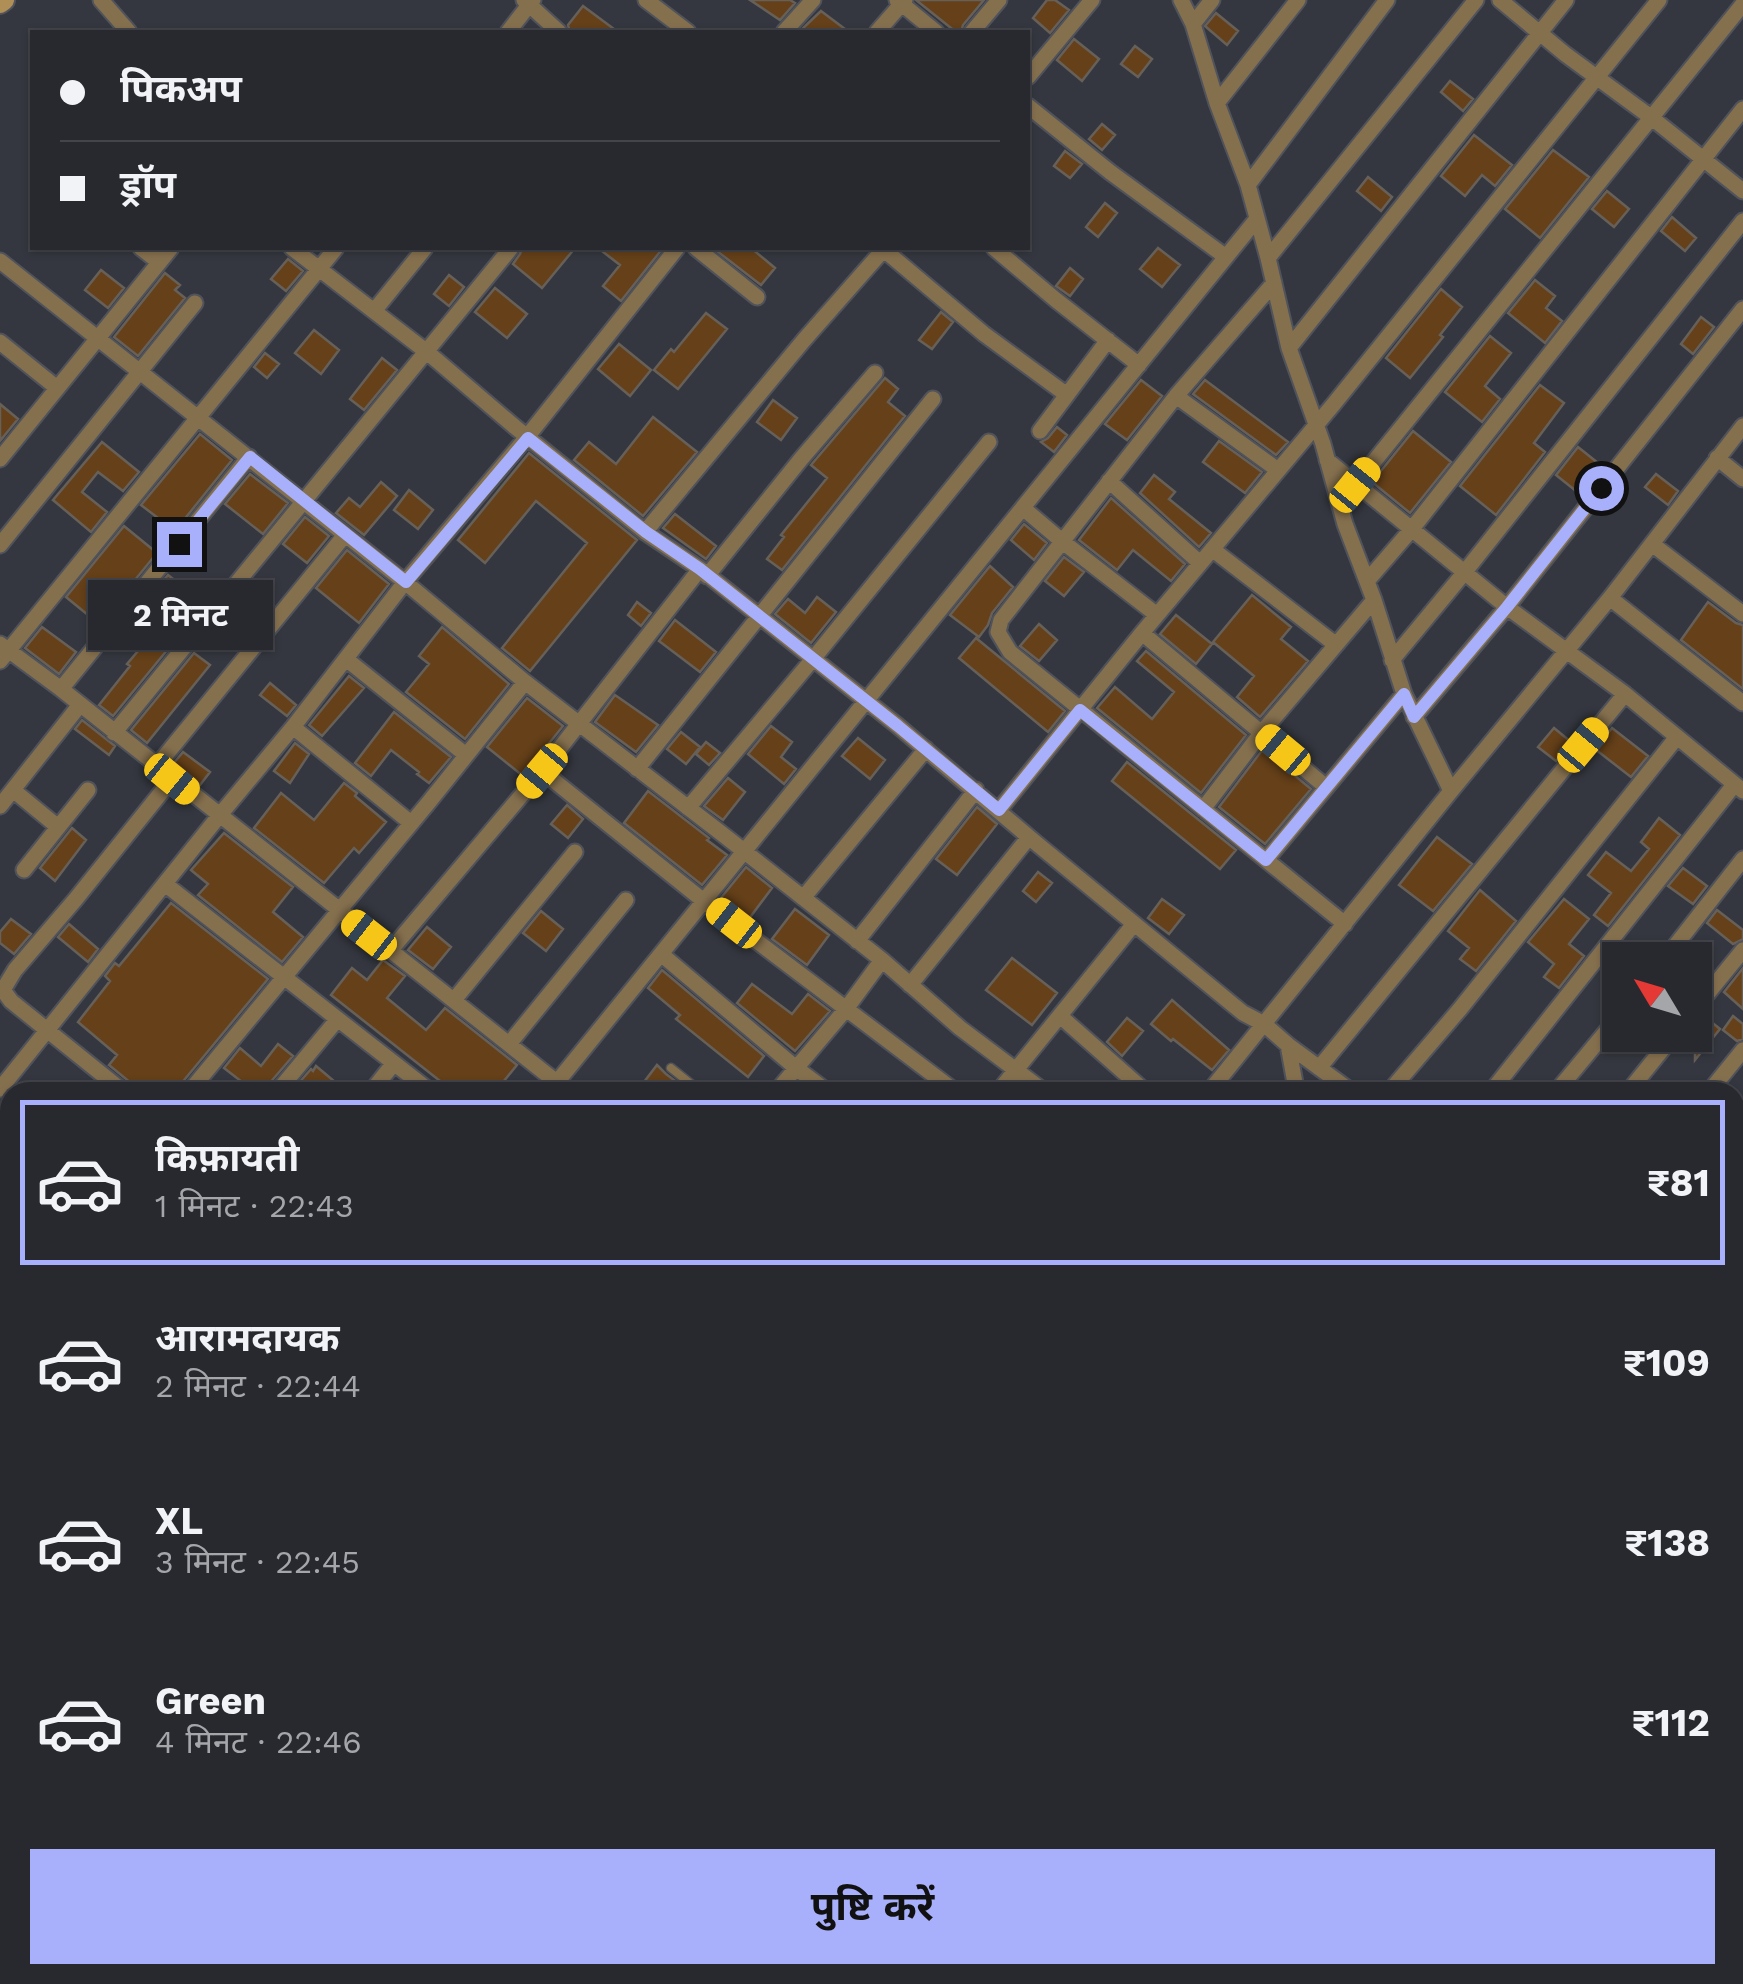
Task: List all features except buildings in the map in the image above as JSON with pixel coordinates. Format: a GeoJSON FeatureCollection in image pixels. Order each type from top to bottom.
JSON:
{"type":"FeatureCollection","features":[{"type":"Feature","properties":{"kind":"street"},"geometry":{"type":"LineString","coordinates":[[101,0],[127,30]]}},
{"type":"Feature","properties":{"kind":"street"},"geometry":{"type":"LineString","coordinates":[[646,0],[685,30]]}},
{"type":"Feature","properties":{"kind":"street"},"geometry":{"type":"LineString","coordinates":[[786,30],[813,0]]}},
{"type":"Feature","properties":{"kind":"street"},"geometry":{"type":"LineString","coordinates":[[974,30],[999,0]]}},
{"type":"Feature","properties":{"kind":"street"},"geometry":{"type":"LineString","coordinates":[[1030,74],[1092,0]]}},
{"type":"Feature","properties":{"kind":"street"},"geometry":{"type":"LineString","coordinates":[[1181,0],[1193,24],[1248,186],[1289,348],[1392,660],[1450,791]]}},
{"type":"Feature","properties":{"kind":"street"},"geometry":{"type":"LineString","coordinates":[[1193,24],[1212,0]]}},
{"type":"Feature","properties":{"kind":"street"},"geometry":{"type":"LineString","coordinates":[[1217,104],[1298,0]]}},
{"type":"Feature","properties":{"kind":"street"},"geometry":{"type":"LineString","coordinates":[[1248,186],[1387,0]]}},
{"type":"Feature","properties":{"kind":"street"},"geometry":{"type":"LineString","coordinates":[[1268,258],[1476,0]]}},
{"type":"Feature","properties":{"kind":"street"},"geometry":{"type":"LineString","coordinates":[[1500,0],[1743,192]]}},
{"type":"Feature","properties":{"kind":"street"},"geometry":{"type":"LineString","coordinates":[[1289,348],[1566,0]]}},
{"type":"Feature","properties":{"kind":"street"},"geometry":{"type":"LineString","coordinates":[[999,810],[1659,0]]}},
{"type":"Feature","properties":{"kind":"street"},"geometry":{"type":"LineString","coordinates":[[879,30],[901,1],[934,30]]}},
{"type":"Feature","properties":{"kind":"street"},"geometry":{"type":"LineString","coordinates":[[509,30],[529,2],[557,30]]}},
{"type":"Feature","properties":{"kind":"street"},"geometry":{"type":"LineString","coordinates":[[1355,485],[1743,4]]}},
{"type":"Feature","properties":{"kind":"street"},"geometry":{"type":"LineString","coordinates":[[1030,108],[1226,257]]}},
{"type":"Feature","properties":{"kind":"street"},"geometry":{"type":"LineString","coordinates":[[1367,581],[1743,109]]}},
{"type":"Feature","properties":{"kind":"street"},"geometry":{"type":"LineString","coordinates":[[564,1082],[660,954],[746,853],[1256,220]]}},
{"type":"Feature","properties":{"kind":"street"},"geometry":{"type":"LineString","coordinates":[[1392,660],[1743,222]]}},
{"type":"Feature","properties":{"kind":"street"},"geometry":{"type":"LineString","coordinates":[[144,250],[159,262]]}},
{"type":"Feature","properties":{"kind":"street"},"geometry":{"type":"LineString","coordinates":[[0,458],[169,250]]}},
{"type":"Feature","properties":{"kind":"street"},"geometry":{"type":"LineString","coordinates":[[295,250],[427,352],[646,532],[704,572],[867,701],[1242,1012],[1264,1024],[1339,1082]]}},
{"type":"Feature","properties":{"kind":"street"},"geometry":{"type":"LineString","coordinates":[[334,250],[3,652],[61,689],[509,1044],[551,1082]]}},
{"type":"Feature","properties":{"kind":"street"},"geometry":{"type":"LineString","coordinates":[[374,311],[423,250]]}},
{"type":"Feature","properties":{"kind":"street"},"geometry":{"type":"LineString","coordinates":[[114,733],[509,250]]}},
{"type":"Feature","properties":{"kind":"street"},"geometry":{"type":"LineString","coordinates":[[6,1082],[293,728],[406,582],[528,438],[675,250]]}},
{"type":"Feature","properties":{"kind":"street"},"geometry":{"type":"LineString","coordinates":[[698,250],[756,297]]}},
{"type":"Feature","properties":{"kind":"street"},"geometry":{"type":"LineString","coordinates":[[996,250],[1139,364]]}},
{"type":"Feature","properties":{"kind":"street"},"geometry":{"type":"LineString","coordinates":[[646,532],[882,251],[1067,395]]}},
{"type":"Feature","properties":{"kind":"street"},"geometry":{"type":"LineString","coordinates":[[0,261],[1031,1082]]}},
{"type":"Feature","properties":{"kind":"street"},"geometry":{"type":"LineString","coordinates":[[1274,283],[1176,396],[1001,620],[998,632],[1010,652],[1345,924]]}},
{"type":"Feature","properties":{"kind":"street"},"geometry":{"type":"LineString","coordinates":[[0,545],[195,304]]}},
{"type":"Feature","properties":{"kind":"street"},"geometry":{"type":"LineString","coordinates":[[1414,717],[1507,607],[1743,309]]}},
{"type":"Feature","properties":{"kind":"street"},"geometry":{"type":"LineString","coordinates":[[1040,431],[1108,340]]}},
{"type":"Feature","properties":{"kind":"street"},"geometry":{"type":"LineString","coordinates":[[0,342],[57,388]]}},
{"type":"Feature","properties":{"kind":"street"},"geometry":{"type":"LineString","coordinates":[[390,951],[704,572],[875,373]]}},
{"type":"Feature","properties":{"kind":"street"},"geometry":{"type":"LineString","coordinates":[[1176,396],[1278,470]]}},
{"type":"Feature","properties":{"kind":"street"},"geometry":{"type":"LineString","coordinates":[[637,769],[933,399]]}},
{"type":"Feature","properties":{"kind":"street"},"geometry":{"type":"LineString","coordinates":[[1216,1082],[1610,598],[1743,426]]}},
{"type":"Feature","properties":{"kind":"street"},"geometry":{"type":"LineString","coordinates":[[688,808],[989,442]]}},
{"type":"Feature","properties":{"kind":"street"},"geometry":{"type":"LineString","coordinates":[[61,689],[250,457]]}},
{"type":"Feature","properties":{"kind":"street"},"geometry":{"type":"LineString","coordinates":[[1717,458],[1743,479]]}},
{"type":"Feature","properties":{"kind":"street"},"geometry":{"type":"LineString","coordinates":[[1327,460],[1738,788],[1499,1082]]}},
{"type":"Feature","properties":{"kind":"street"},"geometry":{"type":"LineString","coordinates":[[1109,481],[1200,563]]}},
{"type":"Feature","properties":{"kind":"street"},"geometry":{"type":"LineString","coordinates":[[1023,508],[1157,615]]}},
{"type":"Feature","properties":{"kind":"street"},"geometry":{"type":"LineString","coordinates":[[156,767],[346,535]]}},
{"type":"Feature","properties":{"kind":"street"},"geometry":{"type":"LineString","coordinates":[[1652,544],[1743,614]]}},
{"type":"Feature","properties":{"kind":"street"},"geometry":{"type":"LineString","coordinates":[[1212,548],[1335,644]]}},
{"type":"Feature","properties":{"kind":"street"},"geometry":{"type":"LineString","coordinates":[[1610,598],[1743,703]]}},
{"type":"Feature","properties":{"kind":"street"},"geometry":{"type":"LineString","coordinates":[[1203,809],[1262,732],[1374,600]]}},
{"type":"Feature","properties":{"kind":"street"},"geometry":{"type":"LineString","coordinates":[[1142,634],[1326,786]]}},
{"type":"Feature","properties":{"kind":"street"},"geometry":{"type":"LineString","coordinates":[[346,659],[466,755]]}},
{"type":"Feature","properties":{"kind":"street"},"geometry":{"type":"LineString","coordinates":[[197,1082],[525,682]]}},
{"type":"Feature","properties":{"kind":"street"},"geometry":{"type":"LineString","coordinates":[[1266,860],[1404,694]]}},
{"type":"Feature","properties":{"kind":"street"},"geometry":{"type":"LineString","coordinates":[[1320,1068],[1625,694]]}},
{"type":"Feature","properties":{"kind":"street"},"geometry":{"type":"LineString","coordinates":[[0,806],[79,706]]}},
{"type":"Feature","properties":{"kind":"street"},"geometry":{"type":"LineString","coordinates":[[293,728],[411,823]]}},
{"type":"Feature","properties":{"kind":"street"},"geometry":{"type":"LineString","coordinates":[[1398,1082],[1677,737]]}},
{"type":"Feature","properties":{"kind":"street"},"geometry":{"type":"LineString","coordinates":[[803,898],[926,749]]}},
{"type":"Feature","properties":{"kind":"street"},"geometry":{"type":"LineString","coordinates":[[542,771],[943,1082]]}},
{"type":"Feature","properties":{"kind":"street"},"geometry":{"type":"LineString","coordinates":[[112,1082],[3,990],[172,779]]}},
{"type":"Feature","properties":{"kind":"street"},"geometry":{"type":"LineString","coordinates":[[12,790],[58,827]]}},
{"type":"Feature","properties":{"kind":"street"},"geometry":{"type":"LineString","coordinates":[[24,870],[88,790]]}},
{"type":"Feature","properties":{"kind":"street"},"geometry":{"type":"LineString","coordinates":[[857,941],[976,790]]}},
{"type":"Feature","properties":{"kind":"street"},"geometry":{"type":"LineString","coordinates":[[910,985],[1029,837]]}},
{"type":"Feature","properties":{"kind":"street"},"geometry":{"type":"LineString","coordinates":[[454,1000],[576,852]]}},
{"type":"Feature","properties":{"kind":"street"},"geometry":{"type":"LineString","coordinates":[[1678,942],[1743,859]]}},
{"type":"Feature","properties":{"kind":"street"},"geometry":{"type":"LineString","coordinates":[[166,884],[418,1082]]}},
{"type":"Feature","properties":{"kind":"street"},"geometry":{"type":"LineString","coordinates":[[509,1044],[626,900]]}},
{"type":"Feature","properties":{"kind":"street"},"geometry":{"type":"LineString","coordinates":[[1006,1082],[1134,924]]}},
{"type":"Feature","properties":{"kind":"street"},"geometry":{"type":"LineString","coordinates":[[1712,988],[1743,950]]}},
{"type":"Feature","properties":{"kind":"street"},"geometry":{"type":"LineString","coordinates":[[660,954],[815,1082]]}},
{"type":"Feature","properties":{"kind":"street"},"geometry":{"type":"LineString","coordinates":[[784,1082],[882,960]]}},
{"type":"Feature","properties":{"kind":"street"},"geometry":{"type":"LineString","coordinates":[[1060,1016],[1135,1082]]}},
{"type":"Feature","properties":{"kind":"street"},"geometry":{"type":"LineString","coordinates":[[284,1082],[337,1020]]}},
{"type":"Feature","properties":{"kind":"street"},"geometry":{"type":"LineString","coordinates":[[1564,1082],[1602,1037]]}},
{"type":"Feature","properties":{"kind":"street"},"geometry":{"type":"LineString","coordinates":[[1288,1045],[1296,1082]]}},
{"type":"Feature","properties":{"kind":"street"},"geometry":{"type":"LineString","coordinates":[[1717,1082],[1743,1050]]}},
{"type":"Feature","properties":{"kind":"street"},"geometry":{"type":"LineString","coordinates":[[1636,1082],[1660,1052]]}},
{"type":"Feature","properties":{"kind":"street"},"geometry":{"type":"LineString","coordinates":[[380,1082],[394,1063]]}},
{"type":"Feature","properties":{"kind":"lane"},"geometry":{"type":"LineString","coordinates":[[671,1068],[689,1082]]}},
{"type":"Feature","properties":{"kind":"route"},"geometry":{"type":"LineString","coordinates":[[179,544],[250,457],[406,582],[528,438],[646,532],[700,569],[999,810],[1080,710],[1266,860],[1404,694],[1414,717],[1601,488]]}}]}
